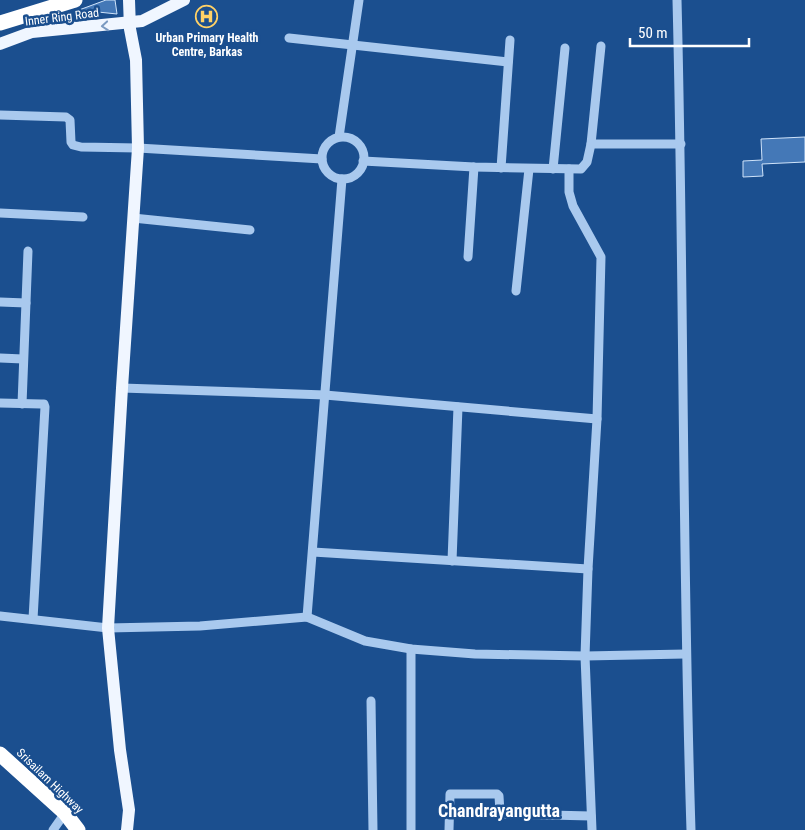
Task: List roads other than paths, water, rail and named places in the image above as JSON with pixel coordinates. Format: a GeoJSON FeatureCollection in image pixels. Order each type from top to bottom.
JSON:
{"type":"FeatureCollection","features":[{"type":"Feature","properties":{"kind":"highway"},"geometry":{"type":"LineString","coordinates":[[0,23],[75,0]]}},
{"type":"Feature","properties":{"kind":"highway","name":"Srisailam Highway"},"geometry":{"type":"LineString","coordinates":[[0,754],[65,813],[78,830]]}},
{"type":"Feature","properties":{"kind":"main road"},"geometry":{"type":"LineString","coordinates":[[127,830],[128,810],[108,628],[138,148],[136,60],[130,23],[129,0]]}},
{"type":"Feature","properties":{"kind":"main road","name":"Inner Ring Road"},"geometry":{"type":"LineString","coordinates":[[0,44],[32,32],[142,21],[184,0]]}},
{"type":"Feature","properties":{"kind":"street"},"geometry":{"type":"LineString","coordinates":[[339,137],[359,0]]}},
{"type":"Feature","properties":{"kind":"street"},"geometry":{"type":"LineString","coordinates":[[677,0],[681,144],[685,654],[691,830]]}},
{"type":"Feature","properties":{"kind":"street"},"geometry":{"type":"LineString","coordinates":[[289,38],[508,62]]}},
{"type":"Feature","properties":{"kind":"street"},"geometry":{"type":"LineString","coordinates":[[501,168],[510,40]]}},
{"type":"Feature","properties":{"kind":"street"},"geometry":{"type":"LineString","coordinates":[[363,161],[501,168],[581,169],[587,162],[591,144],[601,46]]}},
{"type":"Feature","properties":{"kind":"street"},"geometry":{"type":"LineString","coordinates":[[553,169],[565,48]]}},
{"type":"Feature","properties":{"kind":"street"},"geometry":{"type":"LineString","coordinates":[[0,115],[66,117],[70,120],[71,142],[81,147],[138,148],[322,159]]}},
{"type":"Feature","properties":{"kind":"street"},"geometry":{"type":"LineString","coordinates":[[339,137],[357,143],[361,148],[363,161],[358,172],[353,176],[342,179],[330,174],[323,165],[322,159],[325,147],[339,137]]}},
{"type":"Feature","properties":{"kind":"street"},"geometry":{"type":"LineString","coordinates":[[591,144],[681,144]]}},
{"type":"Feature","properties":{"kind":"street"},"geometry":{"type":"LineString","coordinates":[[468,257],[474,167]]}},
{"type":"Feature","properties":{"kind":"street"},"geometry":{"type":"LineString","coordinates":[[516,291],[530,169]]}},
{"type":"Feature","properties":{"kind":"street"},"geometry":{"type":"LineString","coordinates":[[569,169],[569,192],[573,206],[601,257],[597,419],[585,656],[592,830]]}},
{"type":"Feature","properties":{"kind":"street"},"geometry":{"type":"LineString","coordinates":[[307,617],[342,179]]}},
{"type":"Feature","properties":{"kind":"street"},"geometry":{"type":"LineString","coordinates":[[0,213],[83,217]]}},
{"type":"Feature","properties":{"kind":"street"},"geometry":{"type":"LineString","coordinates":[[133,218],[250,230]]}},
{"type":"Feature","properties":{"kind":"street"},"geometry":{"type":"LineString","coordinates":[[22,404],[28,251]]}},
{"type":"Feature","properties":{"kind":"street"},"geometry":{"type":"LineString","coordinates":[[0,302],[26,303]]}},
{"type":"Feature","properties":{"kind":"street"},"geometry":{"type":"LineString","coordinates":[[0,358],[23,359]]}},
{"type":"Feature","properties":{"kind":"street"},"geometry":{"type":"LineString","coordinates":[[122,388],[325,395],[597,419]]}},
{"type":"Feature","properties":{"kind":"street"},"geometry":{"type":"LineString","coordinates":[[0,403],[44,404],[45,407],[33,619]]}},
{"type":"Feature","properties":{"kind":"street"},"geometry":{"type":"LineString","coordinates":[[452,561],[458,407]]}},
{"type":"Feature","properties":{"kind":"street"},"geometry":{"type":"LineString","coordinates":[[313,552],[588,570]]}},
{"type":"Feature","properties":{"kind":"street"},"geometry":{"type":"LineString","coordinates":[[0,616],[108,628],[200,626],[307,617],[365,641],[411,649],[475,654],[585,656],[685,654]]}},
{"type":"Feature","properties":{"kind":"street"},"geometry":{"type":"LineString","coordinates":[[411,649],[411,830]]}},
{"type":"Feature","properties":{"kind":"street"},"geometry":{"type":"LineString","coordinates":[[372,701],[373,830]]}},
{"type":"Feature","properties":{"kind":"street"},"geometry":{"type":"LineString","coordinates":[[449,830],[448,801],[450,794],[497,794],[499,796],[500,812],[504,814],[592,816]]}},
{"type":"Feature","properties":{"kind":"street"},"geometry":{"type":"LineString","coordinates":[[53,830],[65,813]]}},
{"type":"Feature","properties":{"kind":"place","name":"Urban Primary Health Centre, Barkas"},"geometry":{"type":"Point","coordinates":[207,17]}},
{"type":"Feature","properties":{"kind":"district","name":"Chandrayangutta"},"geometry":{"type":"Point","coordinates":[499,810]}}]}
